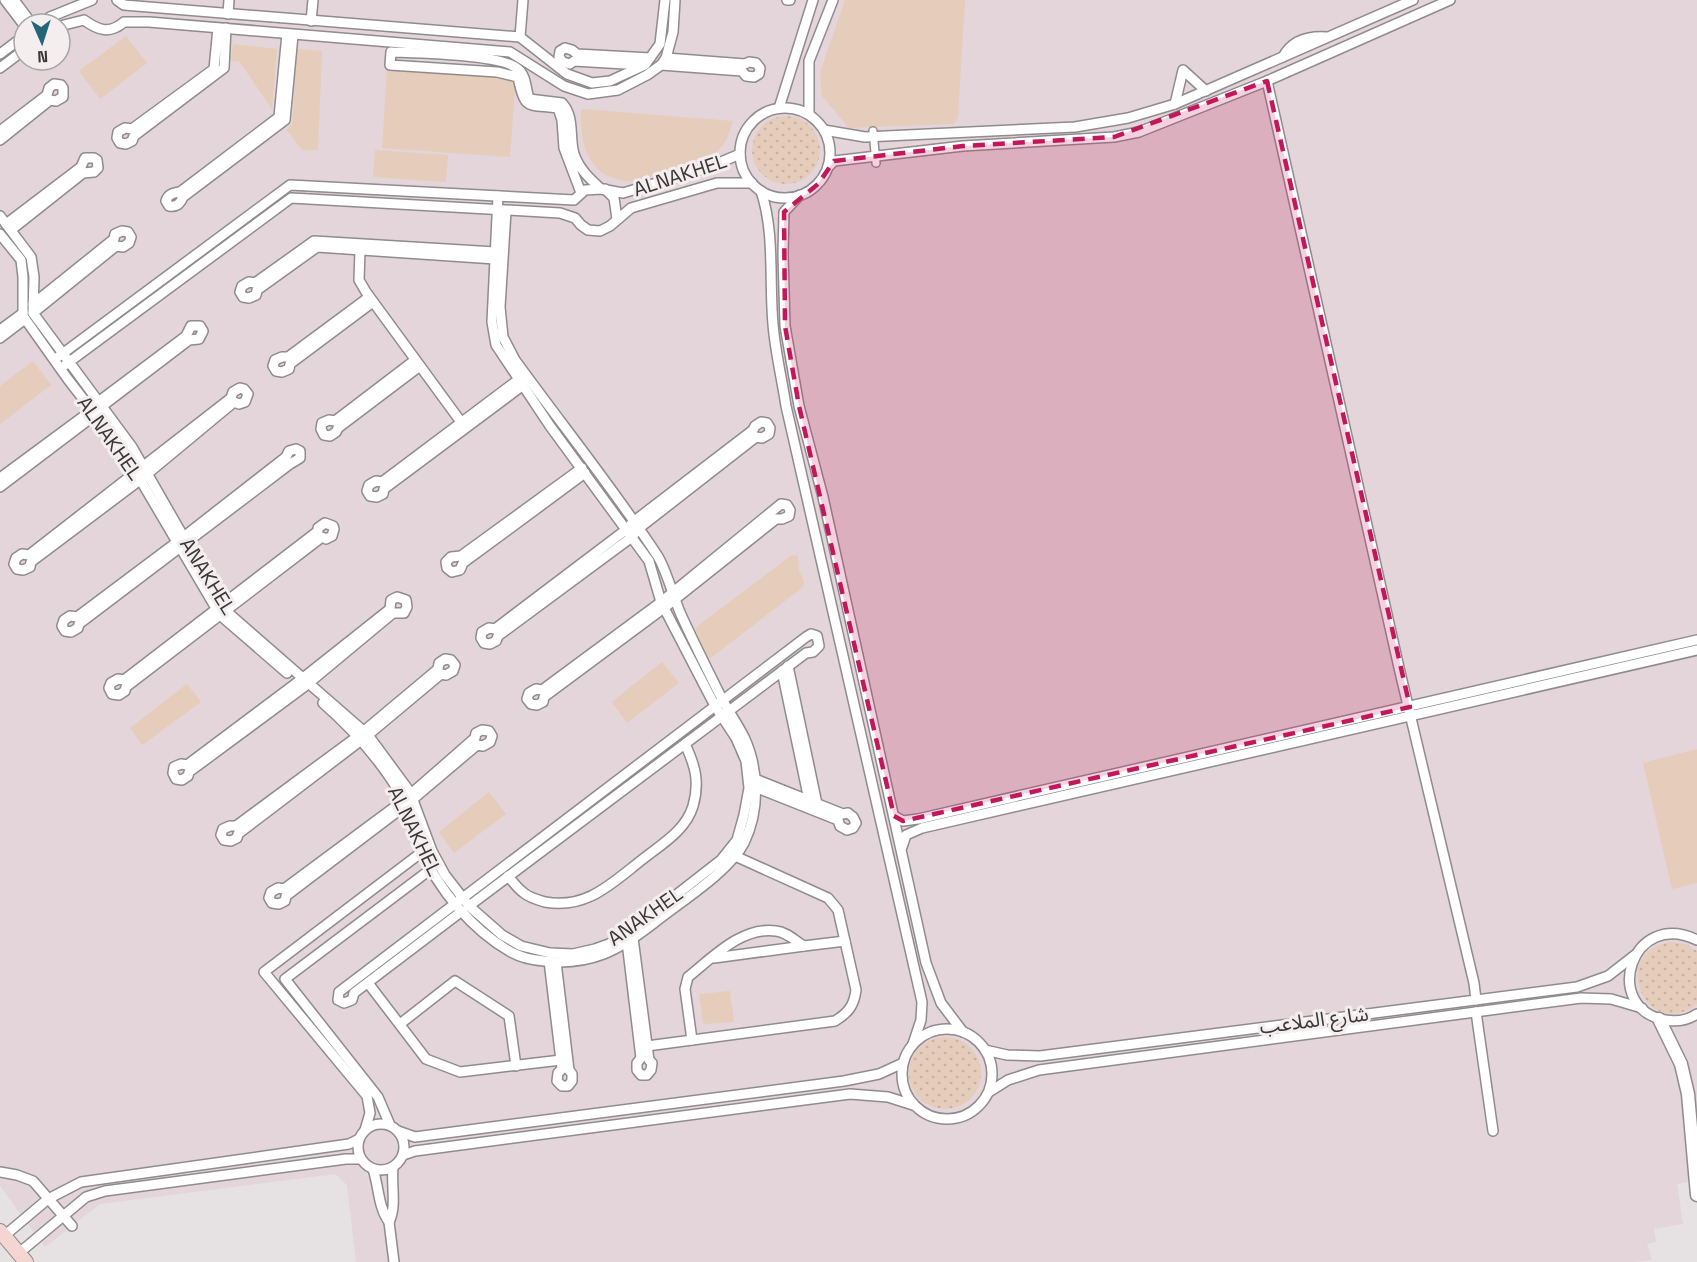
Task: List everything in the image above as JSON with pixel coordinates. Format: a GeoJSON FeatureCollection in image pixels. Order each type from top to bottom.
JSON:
{"type":"FeatureCollection","features":[{"type":"Feature","properties":{"kind":"main road"},"geometry":{"type":"LineString","coordinates":[[2,1233],[22,1258]]}},
{"type":"Feature","properties":{"kind":"street"},"geometry":{"type":"LineString","coordinates":[[5,0],[14,12]]}},
{"type":"Feature","properties":{"kind":"street"},"geometry":{"type":"LineString","coordinates":[[89,24],[87,11],[92,0]]}},
{"type":"Feature","properties":{"kind":"street"},"geometry":{"type":"LineString","coordinates":[[62,12],[92,0]]}},
{"type":"Feature","properties":{"kind":"street"},"geometry":{"type":"LineString","coordinates":[[224,14],[229,0]]}},
{"type":"Feature","properties":{"kind":"street"},"geometry":{"type":"LineString","coordinates":[[311,21],[312,0]]}},
{"type":"Feature","properties":{"kind":"street"},"geometry":{"type":"LineString","coordinates":[[520,37],[523,0]]}},
{"type":"Feature","properties":{"kind":"street"},"geometry":{"type":"LineString","coordinates":[[72,23],[84,20],[96,28],[108,31],[117,28],[124,22],[126,14],[121,3],[152,4],[224,14],[520,37],[567,74],[592,83],[610,81],[648,62],[660,44],[665,0]]}},
{"type":"Feature","properties":{"kind":"street"},"geometry":{"type":"LineString","coordinates":[[124,22],[148,22],[510,52],[564,86],[588,94],[618,90],[647,75],[663,61],[673,32],[675,0]]}},
{"type":"Feature","properties":{"kind":"street"},"geometry":{"type":"LineString","coordinates":[[779,108],[813,0]]}},
{"type":"Feature","properties":{"kind":"street"},"geometry":{"type":"LineString","coordinates":[[809,114],[809,61],[833,0]]}},
{"type":"Feature","properties":{"kind":"street"},"geometry":{"type":"LineString","coordinates":[[824,130],[865,137],[873,134],[1075,127],[1128,118],[1175,104],[1413,0]]}},
{"type":"Feature","properties":{"kind":"street"},"geometry":{"type":"LineString","coordinates":[[963,1032],[941,1002],[926,963],[822,497],[799,406],[785,326],[784,212],[800,195],[818,184],[834,161],[876,160],[963,146],[1114,137],[1139,132],[1267,81],[1450,0]]}},
{"type":"Feature","properties":{"kind":"street"},"geometry":{"type":"LineString","coordinates":[[218,28],[214,69],[132,129],[125,128],[118,132],[117,138],[120,143],[126,144],[132,141],[134,136],[224,68],[218,28],[215,23],[236,25],[238,23],[237,20],[227,18],[224,14]]}},
{"type":"Feature","properties":{"kind":"street"},"geometry":{"type":"LineString","coordinates":[[273,33],[265,27],[254,24],[255,21],[279,18]]}},
{"type":"Feature","properties":{"kind":"street"},"geometry":{"type":"LineString","coordinates":[[290,34],[285,120],[183,197],[175,207],[169,206],[166,201],[167,196],[180,192],[279,117],[290,34]]}},
{"type":"Feature","properties":{"kind":"street"},"geometry":{"type":"LineString","coordinates":[[565,48],[577,54],[648,62],[574,61],[570,64],[563,62],[559,57],[560,51],[565,48]]}},
{"type":"Feature","properties":{"kind":"street"},"geometry":{"type":"LineString","coordinates":[[617,219],[614,198],[584,174],[574,155],[568,109],[562,103],[530,99],[523,75],[517,67],[489,59],[391,52],[390,64],[497,72],[518,77],[525,102],[532,106],[558,108],[562,120],[564,148],[577,197],[573,208],[575,218],[588,230],[600,231],[610,226],[631,208],[717,183],[752,183]]}},
{"type":"Feature","properties":{"kind":"street"},"geometry":{"type":"LineString","coordinates":[[663,61],[745,64],[749,62],[756,63],[760,68],[759,74],[754,77],[746,76],[742,71],[663,61]]}},
{"type":"Feature","properties":{"kind":"street"},"geometry":{"type":"LineString","coordinates":[[1175,104],[1183,70],[1206,91]]}},
{"type":"Feature","properties":{"kind":"street"},"geometry":{"type":"LineString","coordinates":[[1267,81],[1472,972],[1476,1000]]}},
{"type":"Feature","properties":{"kind":"street"},"geometry":{"type":"LineString","coordinates":[[0,131],[46,95],[54,84],[61,85],[63,97],[56,101],[50,100],[0,140]]}},
{"type":"Feature","properties":{"kind":"street"},"geometry":{"type":"LineString","coordinates":[[800,195],[780,197],[761,191],[752,183],[743,170],[740,154],[744,133],[750,124],[759,116],[779,108],[790,108],[809,114],[824,130],[829,142],[831,154],[828,167]]}},
{"type":"Feature","properties":{"kind":"street"},"geometry":{"type":"LineString","coordinates":[[873,134],[876,160]]}},
{"type":"Feature","properties":{"kind":"street","name":"ALNAKHEL"},"geometry":{"type":"LineString","coordinates":[[61,361],[290,185],[552,199],[577,197],[585,190],[603,189],[623,193],[707,168],[740,154]]}},
{"type":"Feature","properties":{"kind":"street"},"geometry":{"type":"LineString","coordinates":[[85,158],[97,160],[98,168],[94,172],[83,173],[8,227],[81,167],[85,158]]}},
{"type":"Feature","properties":{"kind":"street"},"geometry":{"type":"LineString","coordinates":[[761,191],[766,206],[773,324],[786,406],[922,1002],[921,1020],[913,1044],[903,1063],[902,1078],[905,1092],[913,1105]]}},
{"type":"Feature","properties":{"kind":"street"},"geometry":{"type":"LineString","coordinates":[[498,196],[502,210],[495,255],[492,322],[496,345],[520,383],[583,471],[633,529],[649,561],[663,605],[719,703]]}},
{"type":"Feature","properties":{"kind":"street"},"geometry":{"type":"LineString","coordinates":[[61,361],[291,198],[560,213],[575,218]]}},
{"type":"Feature","properties":{"kind":"street","name":"ALNAKHEL"},"geometry":{"type":"LineString","coordinates":[[28,312],[61,361],[97,408],[124,452],[142,473],[221,610],[350,727],[363,735],[408,799],[422,852],[431,868],[462,905],[494,941],[513,953],[534,960],[552,962],[594,958],[614,951],[630,940],[727,866],[744,843],[753,816],[755,783],[752,759],[744,738],[719,703],[673,596],[660,559],[633,529],[515,360],[503,337],[500,308],[502,210]]}},
{"type":"Feature","properties":{"kind":"street"},"geometry":{"type":"LineString","coordinates":[[0,216],[31,257],[34,276],[28,312]]}},
{"type":"Feature","properties":{"kind":"street"},"geometry":{"type":"LineString","coordinates":[[0,330],[28,312],[116,246],[123,247],[129,243],[131,237],[128,232],[122,231],[116,234],[114,239],[28,312],[0,338]]}},
{"type":"Feature","properties":{"kind":"street"},"geometry":{"type":"LineString","coordinates":[[1,236],[21,260],[28,312]]}},
{"type":"Feature","properties":{"kind":"street"},"geometry":{"type":"LineString","coordinates":[[314,241],[495,255],[317,247],[257,290],[256,295],[249,298],[243,297],[240,292],[242,286],[249,282],[255,283],[314,241]]}},
{"type":"Feature","properties":{"kind":"street"},"geometry":{"type":"LineString","coordinates":[[360,250],[359,280],[371,300],[461,422]]}},
{"type":"Feature","properties":{"kind":"street"},"geometry":{"type":"LineString","coordinates":[[371,300],[290,364],[289,369],[282,372],[276,371],[273,366],[275,360],[288,357],[371,300]]}},
{"type":"Feature","properties":{"kind":"street"},"geometry":{"type":"LineString","coordinates":[[0,478],[97,408],[189,340],[199,339],[203,331],[200,326],[190,326],[186,336],[97,408],[0,487]]}},
{"type":"Feature","properties":{"kind":"street"},"geometry":{"type":"LineString","coordinates":[[417,363],[336,432],[330,436],[324,435],[321,429],[322,423],[329,420],[335,421],[417,363]]}},
{"type":"Feature","properties":{"kind":"street"},"geometry":{"type":"LineString","coordinates":[[520,383],[384,489],[383,494],[377,497],[370,496],[369,485],[376,481],[382,482],[461,422],[520,383]]}},
{"type":"Feature","properties":{"kind":"street"},"geometry":{"type":"LineString","coordinates":[[240,388],[247,391],[248,399],[245,402],[239,404],[234,402],[31,562],[30,567],[23,570],[17,569],[14,564],[16,558],[22,554],[29,555],[142,473],[231,398],[233,392],[240,388]]}},
{"type":"Feature","properties":{"kind":"street"},"geometry":{"type":"LineString","coordinates":[[633,529],[495,629],[489,628],[482,632],[481,638],[484,643],[490,644],[496,641],[498,636],[633,529],[753,430],[754,426],[761,422],[767,423],[770,428],[768,434],[762,438],[756,437],[633,529]]}},
{"type":"Feature","properties":{"kind":"street"},"geometry":{"type":"LineString","coordinates":[[181,542],[77,617],[70,616],[64,620],[62,626],[65,631],[71,632],[78,628],[79,624],[181,542],[286,457],[289,451],[296,449],[300,451],[300,458],[181,542]]}},
{"type":"Feature","properties":{"kind":"street"},"geometry":{"type":"LineString","coordinates":[[583,471],[463,564],[460,570],[452,572],[447,568],[446,562],[451,556],[461,556],[583,471]]}},
{"type":"Feature","properties":{"kind":"street"},"geometry":{"type":"LineString","coordinates":[[663,605],[542,690],[529,693],[528,699],[531,704],[537,705],[543,702],[544,698],[663,605],[673,596],[774,512],[775,507],[781,504],[787,505],[790,510],[789,516],[776,519],[673,596]]}},
{"type":"Feature","properties":{"kind":"street"},"geometry":{"type":"LineString","coordinates":[[221,610],[124,680],[118,679],[111,682],[109,688],[112,694],[118,695],[125,691],[126,687],[221,610],[318,531],[321,525],[333,526],[332,536],[326,539],[321,537],[221,610]]}},
{"type":"Feature","properties":{"kind":"street"},"geometry":{"type":"LineString","coordinates":[[397,597],[406,600],[407,607],[404,613],[393,613],[189,772],[188,776],[182,780],[176,779],[173,773],[174,767],[181,764],[187,765],[303,682],[390,609],[391,600],[397,597]]}},
{"type":"Feature","properties":{"kind":"street"},"geometry":{"type":"LineString","coordinates":[[785,669],[508,876],[462,905],[339,992],[338,1000],[344,1003],[352,1000],[354,993],[462,905],[719,703],[806,636],[811,633],[817,636],[819,646],[785,669]]}},
{"type":"Feature","properties":{"kind":"street"},"geometry":{"type":"LineString","coordinates":[[901,849],[906,835],[922,828],[1697,640]]}},
{"type":"Feature","properties":{"kind":"street"},"geometry":{"type":"LineString","coordinates":[[894,816],[903,821],[918,819],[1697,650]]}},
{"type":"Feature","properties":{"kind":"street"},"geometry":{"type":"LineString","coordinates":[[445,659],[452,660],[453,672],[446,675],[441,674],[238,834],[237,838],[231,841],[224,840],[221,835],[223,829],[236,826],[363,735],[438,669],[439,663],[445,659]]}},
{"type":"Feature","properties":{"kind":"street"},"geometry":{"type":"LineString","coordinates":[[785,669],[813,802]]}},
{"type":"Feature","properties":{"kind":"street","name":"ANAKHEL"},"geometry":{"type":"LineString","coordinates":[[408,799],[432,851],[462,905],[502,935],[521,946],[550,953],[573,954],[595,949],[626,934],[721,860],[736,840],[749,788],[746,761],[726,713]]}},
{"type":"Feature","properties":{"kind":"street"},"geometry":{"type":"LineString","coordinates":[[482,730],[489,731],[492,736],[490,742],[483,746],[477,745],[286,896],[285,901],[279,904],[272,903],[269,898],[271,892],[278,888],[284,889],[408,799],[475,738],[476,733],[482,730]]}},
{"type":"Feature","properties":{"kind":"street"},"geometry":{"type":"LineString","coordinates":[[508,876],[524,894],[537,900],[555,903],[590,898],[603,889],[671,837],[685,823],[693,807],[697,786],[695,764],[685,744]]}},
{"type":"Feature","properties":{"kind":"street"},"geometry":{"type":"LineString","coordinates":[[755,783],[843,814],[848,813],[854,817],[856,823],[852,828],[846,830],[840,826],[838,820],[755,783]]}},
{"type":"Feature","properties":{"kind":"street"},"geometry":{"type":"LineString","coordinates":[[394,1262],[389,1222],[382,1212],[378,1183],[373,1169],[361,1159],[358,1149],[370,1113],[367,1096],[264,972],[422,852]]}},
{"type":"Feature","properties":{"kind":"street"},"geometry":{"type":"LineString","coordinates":[[647,1046],[835,1021],[844,1015],[854,1003],[856,990],[838,910],[828,898],[735,856]]}},
{"type":"Feature","properties":{"kind":"street"},"geometry":{"type":"LineString","coordinates":[[390,1125],[378,1096],[285,979],[431,868]]}},
{"type":"Feature","properties":{"kind":"street"},"geometry":{"type":"LineString","coordinates":[[692,1040],[686,983],[688,977],[746,934],[776,931],[804,946]]}},
{"type":"Feature","properties":{"kind":"street","name":"شارع الملاعب"},"geometry":{"type":"LineString","coordinates":[[985,1050],[1040,1056],[1577,987],[1608,976],[1635,955],[1644,944],[1657,936],[1678,934],[1697,940]]}},
{"type":"Feature","properties":{"kind":"street"},"geometry":{"type":"LineString","coordinates":[[630,940],[649,1060],[652,1063],[647,1075],[641,1075],[637,1070],[637,1063],[641,1058],[630,940]]}},
{"type":"Feature","properties":{"kind":"street"},"geometry":{"type":"LineString","coordinates":[[711,958],[845,941]]}},
{"type":"Feature","properties":{"kind":"street"},"geometry":{"type":"LineString","coordinates":[[1635,955],[1630,968],[1629,982],[1633,996],[1642,1008],[1659,1019],[1671,1021],[1683,1020],[1697,1014]]}},
{"type":"Feature","properties":{"kind":"street"},"geometry":{"type":"LineString","coordinates":[[552,962],[569,1070],[572,1074],[572,1081],[568,1086],[562,1086],[557,1081],[562,1069],[552,962]]}},
{"type":"Feature","properties":{"kind":"street"},"geometry":{"type":"LineString","coordinates":[[400,1024],[456,981],[509,1016],[516,1065]]}},
{"type":"Feature","properties":{"kind":"street"},"geometry":{"type":"LineString","coordinates":[[368,983],[426,1059],[460,1072],[561,1060]]}},
{"type":"Feature","properties":{"kind":"street","name":"شارع الملاعب"},"geometry":{"type":"LineString","coordinates":[[989,1092],[1008,1080],[1039,1070],[1581,998],[1611,999],[1642,1008]]}},
{"type":"Feature","properties":{"kind":"street"},"geometry":{"type":"LineString","coordinates":[[1476,1012],[1493,1131]]}},
{"type":"Feature","properties":{"kind":"street"},"geometry":{"type":"LineString","coordinates":[[1659,1019],[1681,1064],[1686,1084],[1697,1195]]}},
{"type":"Feature","properties":{"kind":"street"},"geometry":{"type":"LineString","coordinates":[[373,1169],[383,1170],[393,1167],[403,1155],[415,1150],[850,1094],[888,1096],[913,1105],[925,1114],[940,1119],[955,1119],[969,1114],[981,1105],[989,1092],[992,1070],[985,1050],[975,1039],[963,1032],[949,1029],[923,1036],[913,1044]]}},
{"type":"Feature","properties":{"kind":"street"},"geometry":{"type":"LineString","coordinates":[[365,1130],[380,1124],[390,1125],[415,1137],[844,1081],[879,1074],[903,1063]]}},
{"type":"Feature","properties":{"kind":"street"},"geometry":{"type":"LineString","coordinates":[[399,1131],[405,1145],[403,1155]]}},
{"type":"Feature","properties":{"kind":"street"},"geometry":{"type":"LineString","coordinates":[[2,1233],[48,1199],[81,1182],[349,1144],[360,1139]]}},
{"type":"Feature","properties":{"kind":"street"},"geometry":{"type":"LineString","coordinates":[[22,1258],[86,1197],[105,1191],[346,1159],[361,1159]]}},
{"type":"Feature","properties":{"kind":"street"},"geometry":{"type":"LineString","coordinates":[[389,1222],[394,1212],[393,1167]]}},
{"type":"Feature","properties":{"kind":"street"},"geometry":{"type":"LineString","coordinates":[[0,1172],[33,1181],[72,1227]]}},
{"type":"Feature","properties":{"kind":"highlighted area"},"geometry":{"type":"Polygon","coordinates":[[[1267,81],[1410,707],[918,819],[903,821],[894,816],[799,406],[785,326],[784,212],[818,184],[834,161],[963,146],[1114,137],[1267,81]]]}},
{"type":"Feature","properties":{"kind":"shaded area"},"geometry":{"type":"Polygon","coordinates":[[[0,0],[1697,0],[1697,1180],[1677,1184],[1683,1224],[1654,1229],[1656,1242],[1647,1244],[1652,1260],[1634,1262],[356,1262],[347,1185],[335,1174],[100,1204],[45,1247],[0,1186],[0,0]]]}},
{"type":"Feature","properties":{"kind":"shaded area"},"geometry":{"type":"Polygon","coordinates":[[[845,0],[965,0],[958,118],[954,124],[849,128],[822,96],[820,73],[845,0]]]}},
{"type":"Feature","properties":{"kind":"shaded area"},"geometry":{"type":"Polygon","coordinates":[[[126,36],[147,63],[100,99],[79,71],[126,36]]]}},
{"type":"Feature","properties":{"kind":"shaded area"},"geometry":{"type":"Polygon","coordinates":[[[233,44],[277,49],[272,109],[239,61],[231,61],[233,44]]]}},
{"type":"Feature","properties":{"kind":"shaded area"},"geometry":{"type":"Polygon","coordinates":[[[297,49],[322,51],[318,150],[302,150],[287,130],[292,124],[297,49]]]}},
{"type":"Feature","properties":{"kind":"shaded area"},"geometry":{"type":"Polygon","coordinates":[[[387,68],[516,77],[510,157],[382,148],[387,68]]]}},
{"type":"Feature","properties":{"kind":"shaded area"},"geometry":{"type":"Polygon","coordinates":[[[581,109],[733,121],[726,141],[715,154],[636,181],[621,180],[608,176],[591,160],[582,137],[581,109]]]}},
{"type":"Feature","properties":{"kind":"shaded area"},"geometry":{"type":"Polygon","coordinates":[[[779,116],[793,116],[805,121],[815,131],[820,150],[815,169],[805,179],[793,184],[779,184],[767,179],[757,169],[752,157],[752,143],[757,131],[767,121],[779,116]]]}},
{"type":"Feature","properties":{"kind":"shaded area"},"geometry":{"type":"Polygon","coordinates":[[[375,150],[448,155],[446,182],[373,177],[375,150]]]}},
{"type":"Feature","properties":{"kind":"shaded area"},"geometry":{"type":"Polygon","coordinates":[[[33,361],[51,385],[0,424],[0,386],[33,361]]]}},
{"type":"Feature","properties":{"kind":"shaded area"},"geometry":{"type":"Polygon","coordinates":[[[792,555],[798,556],[799,570],[804,581],[803,587],[708,660],[695,628],[792,555]]]}},
{"type":"Feature","properties":{"kind":"shaded area"},"geometry":{"type":"Polygon","coordinates":[[[662,662],[679,683],[627,723],[612,702],[662,662]]]}},
{"type":"Feature","properties":{"kind":"shaded area"},"geometry":{"type":"Polygon","coordinates":[[[187,684],[201,702],[142,745],[130,728],[187,684]]]}},
{"type":"Feature","properties":{"kind":"shaded area"},"geometry":{"type":"Polygon","coordinates":[[[1697,749],[1697,883],[1672,889],[1643,763],[1697,749]]]}},
{"type":"Feature","properties":{"kind":"shaded area"},"geometry":{"type":"Polygon","coordinates":[[[489,792],[506,814],[454,853],[439,832],[489,792]]]}},
{"type":"Feature","properties":{"kind":"shaded area"},"geometry":{"type":"Polygon","coordinates":[[[1672,942],[1686,944],[1697,951],[1697,1004],[1678,1013],[1662,1012],[1649,1004],[1641,991],[1638,975],[1641,960],[1652,948],[1672,942]]]}},
{"type":"Feature","properties":{"kind":"shaded area"},"geometry":{"type":"Polygon","coordinates":[[[730,991],[734,1022],[703,1024],[699,994],[730,991]]]}},
{"type":"Feature","properties":{"kind":"shaded area"},"geometry":{"type":"Polygon","coordinates":[[[945,1037],[959,1040],[971,1047],[978,1059],[981,1073],[978,1087],[971,1099],[959,1106],[945,1109],[931,1106],[919,1099],[912,1087],[909,1073],[912,1059],[919,1047],[931,1040],[945,1037]]]}}]}
